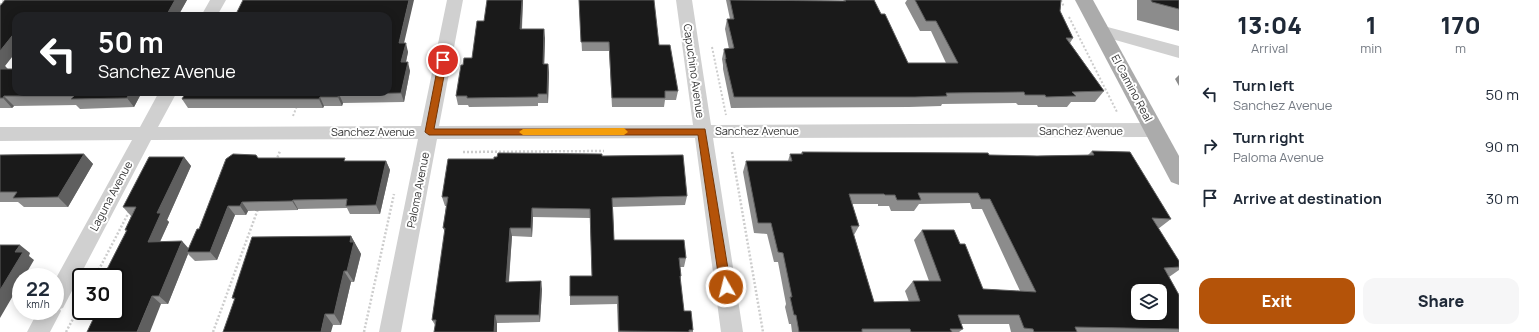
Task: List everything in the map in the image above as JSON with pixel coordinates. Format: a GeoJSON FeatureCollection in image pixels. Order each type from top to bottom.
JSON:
{"type":"FeatureCollection","features":[{"type":"Feature","properties":{"kind":"main road","name":"El Camino Real"},"geometry":{"type":"LineString","coordinates":[[1084,0],[1179,176]]}},
{"type":"Feature","properties":{"kind":"street"},"geometry":{"type":"LineString","coordinates":[[211,12],[218,0]]}},
{"type":"Feature","properties":{"kind":"street","name":"Paloma Avenue"},"geometry":{"type":"LineString","coordinates":[[390,332],[455,0]]}},
{"type":"Feature","properties":{"kind":"street","name":"Capuchino Avenue"},"geometry":{"type":"LineString","coordinates":[[684,0],[732,332]]}},
{"type":"Feature","properties":{"kind":"street"},"geometry":{"type":"LineString","coordinates":[[1100,30],[1179,52]]}},
{"type":"Feature","properties":{"kind":"street","name":"Laguna Avenue"},"geometry":{"type":"LineString","coordinates":[[64,284],[166,96]]}},
{"type":"Feature","properties":{"kind":"street","name":"Sanchez Avenue"},"geometry":{"type":"LineString","coordinates":[[0,134],[1154,130]]}},
{"type":"Feature","properties":{"kind":"street"},"geometry":{"type":"LineString","coordinates":[[38,332],[45,320]]}},
{"type":"Feature","properties":{"kind":"path"},"geometry":{"type":"LineString","coordinates":[[0,5],[4,0]]}},
{"type":"Feature","properties":{"kind":"path"},"geometry":{"type":"LineString","coordinates":[[1061,0],[1065,9]]}},
{"type":"Feature","properties":{"kind":"path"},"geometry":{"type":"LineString","coordinates":[[1068,15],[1120,119]]}},
{"type":"Feature","properties":{"kind":"path"},"geometry":{"type":"LineString","coordinates":[[711,41],[728,121]]}},
{"type":"Feature","properties":{"kind":"path"},"geometry":{"type":"LineString","coordinates":[[274,166],[299,99]]}},
{"type":"Feature","properties":{"kind":"path"},"geometry":{"type":"LineString","coordinates":[[462,152],[606,152]]}},
{"type":"Feature","properties":{"kind":"path"},"geometry":{"type":"LineString","coordinates":[[732,152],[763,332]]}},
{"type":"Feature","properties":{"kind":"path"},"geometry":{"type":"LineString","coordinates":[[364,332],[394,190]]}},
{"type":"Feature","properties":{"kind":"path"},"geometry":{"type":"LineString","coordinates":[[213,332],[261,202]]}},
{"type":"Feature","properties":{"kind":"path"},"geometry":{"type":"LineString","coordinates":[[101,268],[132,206]]}},
{"type":"Feature","properties":{"kind":"path"},"geometry":{"type":"LineString","coordinates":[[66,332],[72,320]]}},
{"type":"Feature","properties":{"kind":"building"},"geometry":{"type":"Polygon","coordinates":[[[5,0],[175,0],[168,12],[12,12],[12,36],[0,51],[0,6],[5,0]]]}},
{"type":"Feature","properties":{"kind":"building"},"geometry":{"type":"Polygon","coordinates":[[[243,0],[409,0],[399,43],[406,43],[401,62],[408,62],[401,93],[392,93],[392,12],[237,12],[243,0]]]}},
{"type":"Feature","properties":{"kind":"building"},"geometry":{"type":"Polygon","coordinates":[[[487,0],[522,0],[520,29],[544,29],[543,64],[548,64],[547,94],[538,94],[538,97],[467,98],[467,96],[456,96],[461,65],[463,65],[464,58],[472,58],[477,21],[484,21],[487,0]]]}},
{"type":"Feature","properties":{"kind":"building"},"geometry":{"type":"Polygon","coordinates":[[[579,0],[654,0],[659,45],[670,45],[678,91],[665,91],[665,98],[612,98],[609,42],[581,42],[579,0]]]}},
{"type":"Feature","properties":{"kind":"building"},"geometry":{"type":"Polygon","coordinates":[[[730,0],[874,0],[881,14],[885,14],[908,63],[958,63],[936,21],[926,21],[915,0],[1061,0],[1060,11],[1073,38],[1066,38],[1104,91],[1072,92],[1076,96],[1046,97],[1045,95],[1025,95],[1024,92],[946,93],[947,96],[915,97],[734,97],[724,49],[734,48],[727,19],[734,19],[730,0]]]}},
{"type":"Feature","properties":{"kind":"building"},"geometry":{"type":"Polygon","coordinates":[[[1151,0],[1179,0],[1179,9],[1152,2],[1151,0]]]}},
{"type":"Feature","properties":{"kind":"building"},"geometry":{"type":"Polygon","coordinates":[[[0,69],[12,69],[12,96],[4,96],[3,98],[0,98],[0,69]]]}},
{"type":"Feature","properties":{"kind":"building"},"geometry":{"type":"Polygon","coordinates":[[[74,96],[128,96],[127,98],[71,99],[74,96]]]}},
{"type":"Feature","properties":{"kind":"building"},"geometry":{"type":"Polygon","coordinates":[[[184,96],[338,96],[320,97],[319,99],[182,99],[184,96]]]}},
{"type":"Feature","properties":{"kind":"building"},"geometry":{"type":"Polygon","coordinates":[[[1092,151],[1130,152],[1171,219],[1152,218],[1179,261],[1179,267],[1164,268],[1179,295],[1179,329],[1075,327],[1077,332],[1034,332],[1033,329],[1024,328],[1019,315],[958,315],[963,329],[950,329],[952,332],[911,332],[910,329],[862,329],[862,332],[799,332],[796,315],[794,315],[790,297],[792,297],[783,253],[778,252],[771,223],[758,223],[746,161],[792,161],[790,154],[803,154],[802,152],[988,153],[989,155],[1094,155],[1092,151]],[[918,193],[921,200],[897,200],[895,195],[884,194],[849,194],[859,226],[851,226],[874,302],[920,301],[913,281],[941,281],[922,230],[954,230],[960,244],[965,244],[983,289],[1036,292],[990,199],[981,199],[978,193],[918,193]]]}},
{"type":"Feature","properties":{"kind":"building"},"geometry":{"type":"Polygon","coordinates":[[[498,153],[602,154],[602,156],[683,155],[687,196],[612,198],[614,240],[684,240],[686,258],[679,258],[680,276],[684,311],[691,311],[693,330],[689,330],[689,332],[619,331],[618,296],[570,296],[570,276],[592,276],[590,209],[532,208],[531,228],[510,228],[506,282],[541,281],[539,315],[495,315],[494,332],[434,332],[436,320],[432,320],[448,197],[442,197],[448,159],[494,159],[494,157],[497,157],[498,153]]]}},
{"type":"Feature","properties":{"kind":"building"},"geometry":{"type":"Polygon","coordinates":[[[84,154],[58,197],[13,198],[17,192],[0,192],[0,155],[84,154]]]}},
{"type":"Feature","properties":{"kind":"building"},"geometry":{"type":"Polygon","coordinates":[[[233,154],[256,155],[258,158],[345,158],[344,161],[386,161],[376,205],[346,206],[347,199],[242,202],[240,206],[228,206],[210,252],[187,252],[197,229],[199,229],[226,159],[233,154]]]}},
{"type":"Feature","properties":{"kind":"building"},"geometry":{"type":"Polygon","coordinates":[[[149,157],[184,157],[157,213],[161,213],[148,242],[182,241],[159,296],[152,296],[137,332],[87,332],[93,320],[124,320],[124,268],[108,268],[127,230],[125,230],[136,207],[123,207],[149,157]]]}},
{"type":"Feature","properties":{"kind":"building"},"geometry":{"type":"Polygon","coordinates":[[[351,236],[350,242],[354,242],[347,271],[344,271],[334,314],[325,314],[321,332],[223,332],[235,298],[232,298],[252,237],[351,236]]]}},
{"type":"Feature","properties":{"kind":"building"},"geometry":{"type":"Polygon","coordinates":[[[0,245],[20,245],[15,252],[23,252],[0,290],[0,245]]]}},
{"type":"Feature","properties":{"kind":"slow traffic"},"geometry":{"type":"LineString","coordinates":[[523,132],[624,132]]}},
{"type":"Feature","properties":{"kind":"route"},"geometry":{"type":"LineString","coordinates":[[443,60],[429,132],[702,132],[726,287]]}}]}
